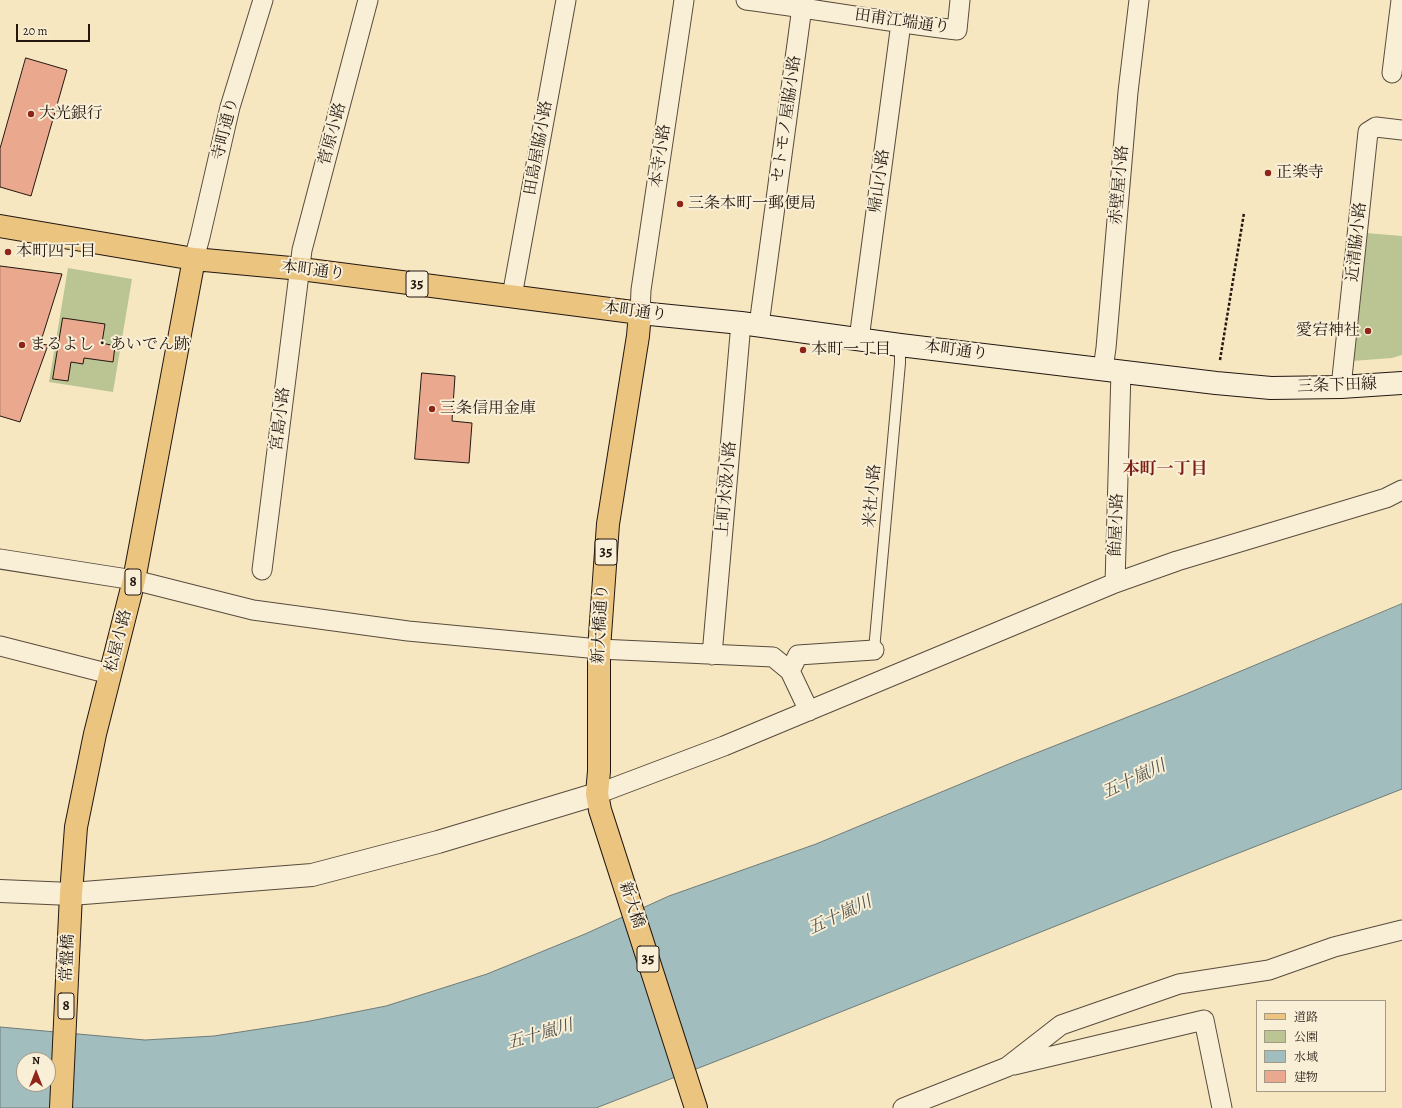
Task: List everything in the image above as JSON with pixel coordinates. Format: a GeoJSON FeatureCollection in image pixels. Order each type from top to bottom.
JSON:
{"type":"FeatureCollection","features":[{"type":"Feature","properties":{"kind":"main road","name":"本町通り"},"geometry":{"type":"LineString","coordinates":[[0,226],[194,259],[300,269],[640,313],[750,324],[900,345],[1216,383],[1271,388]]}},
{"type":"Feature","properties":{"kind":"main road","name":"松屋小路"},"geometry":{"type":"LineString","coordinates":[[71,899],[76,827],[95,734],[134,580],[194,259]]}},
{"type":"Feature","properties":{"kind":"main road","name":"新大橋通り"},"geometry":{"type":"LineString","coordinates":[[599,802],[599,649],[608,524],[638,336],[640,313]]}},
{"type":"Feature","properties":{"kind":"main road","name":"三条下田線"},"geometry":{"type":"LineString","coordinates":[[1271,388],[1341,388],[1402,383]]}},
{"type":"Feature","properties":{"kind":"main road"},"geometry":{"type":"LineString","coordinates":[[0,891],[71,899],[312,874],[599,802]]}},
{"type":"Feature","properties":{"kind":"main road","name":"新大橋"},"geometry":{"type":"LineString","coordinates":[[599,802],[696,1108]]}},
{"type":"Feature","properties":{"kind":"main road","name":"常盤橋"},"geometry":{"type":"LineString","coordinates":[[61,1108],[71,899]]}},
{"type":"Feature","properties":{"kind":"street","name":"寺町通り"},"geometry":{"type":"LineString","coordinates":[[194,259],[230,107],[263,0]]}},
{"type":"Feature","properties":{"kind":"street","name":"菅原小路"},"geometry":{"type":"LineString","coordinates":[[300,269],[302,250],[368,0]]}},
{"type":"Feature","properties":{"kind":"street","name":"田島屋脇小路"},"geometry":{"type":"LineString","coordinates":[[512,296],[566,0]]}},
{"type":"Feature","properties":{"kind":"street","name":"本寺小路"},"geometry":{"type":"LineString","coordinates":[[640,313],[642,282],[684,0]]}},
{"type":"Feature","properties":{"kind":"street","name":"田甫江端通り"},"geometry":{"type":"LineString","coordinates":[[746,0],[802,7],[901,24],[957,30],[960,0]]}},
{"type":"Feature","properties":{"kind":"street","name":"赤壁屋小路"},"geometry":{"type":"LineString","coordinates":[[1112,370],[1107,333],[1128,92],[1139,0]]}},
{"type":"Feature","properties":{"kind":"street"},"geometry":{"type":"LineString","coordinates":[[1392,73],[1401,0]]}},
{"type":"Feature","properties":{"kind":"street","name":"セトモノ屋脇小路"},"geometry":{"type":"LineString","coordinates":[[750,324],[802,7]]}},
{"type":"Feature","properties":{"kind":"street","name":"帰山小路"},"geometry":{"type":"LineString","coordinates":[[859,339],[901,24]]}},
{"type":"Feature","properties":{"kind":"street","name":"近清脇小路"},"geometry":{"type":"LineString","coordinates":[[1341,388],[1368,132],[1376,127],[1402,130]]}},
{"type":"Feature","properties":{"kind":"street","name":"宮島小路"},"geometry":{"type":"LineString","coordinates":[[262,570],[300,269]]}},
{"type":"Feature","properties":{"kind":"street","name":"上町水汲小路"},"geometry":{"type":"LineString","coordinates":[[712,655],[750,324]]}},
{"type":"Feature","properties":{"kind":"street","name":"飴屋小路"},"geometry":{"type":"LineString","coordinates":[[1112,370],[1115,583]]}},
{"type":"Feature","properties":{"kind":"street"},"geometry":{"type":"LineString","coordinates":[[599,802],[724,746],[1115,583],[1177,561],[1386,498],[1402,490]]}},
{"type":"Feature","properties":{"kind":"street"},"geometry":{"type":"LineString","coordinates":[[0,559],[134,580],[253,610],[408,631],[599,649],[773,657],[790,672],[809,711]]}},
{"type":"Feature","properties":{"kind":"street"},"geometry":{"type":"LineString","coordinates":[[0,646],[110,674]]}},
{"type":"Feature","properties":{"kind":"street"},"geometry":{"type":"LineString","coordinates":[[790,672],[798,654],[874,650]]}},
{"type":"Feature","properties":{"kind":"street"},"geometry":{"type":"LineString","coordinates":[[1007,1067],[1061,1025],[1068,1022],[1179,984],[1269,970],[1334,947],[1402,930]]}},
{"type":"Feature","properties":{"kind":"street"},"geometry":{"type":"LineString","coordinates":[[903,1108],[1007,1067],[1204,1020],[1222,1108]]}},
{"type":"Feature","properties":{"kind":"lane","name":"米社小路"},"geometry":{"type":"LineString","coordinates":[[874,650],[900,363],[900,345]]}},
{"type":"Feature","properties":{"kind":"path"},"geometry":{"type":"LineString","coordinates":[[1216,383],[1244,213]]}},
{"type":"Feature","properties":{"kind":"green space"},"geometry":{"type":"Polygon","coordinates":[[[1366,233],[1402,236],[1402,355],[1392,358],[1352,361],[1366,233]]]}},
{"type":"Feature","properties":{"kind":"green space"},"geometry":{"type":"Polygon","coordinates":[[[68,268],[132,279],[113,392],[49,382],[68,268]]]}},
{"type":"Feature","properties":{"kind":"water","name":"五十嵐川"},"geometry":{"type":"Polygon","coordinates":[[[1402,604],[1402,789],[596,1108],[0,1108],[0,1027],[145,1040],[214,1036],[305,1022],[386,1006],[487,974],[585,934],[669,896],[816,844],[1016,761],[1186,694],[1402,604]]]}},
{"type":"Feature","properties":{"kind":"building"},"geometry":{"type":"Polygon","coordinates":[[[26,58],[67,70],[31,196],[0,187],[0,149],[26,58]]]}},
{"type":"Feature","properties":{"kind":"building","name":"まるよし・あいでん跡"},"geometry":{"type":"Polygon","coordinates":[[[0,266],[62,274],[40,344],[48,345],[20,422],[0,416],[0,266]]]}},
{"type":"Feature","properties":{"kind":"building"},"geometry":{"type":"Polygon","coordinates":[[[63,318],[105,324],[102,343],[115,346],[113,362],[84,358],[83,364],[71,362],[68,381],[53,379],[63,318]]]}},
{"type":"Feature","properties":{"kind":"building"},"geometry":{"type":"Polygon","coordinates":[[[422,373],[455,376],[452,421],[472,423],[469,463],[415,459],[422,373]]]}},
{"type":"Feature","properties":{"kind":"place","name":"大光銀行"},"geometry":{"type":"Point","coordinates":[31,114]}},
{"type":"Feature","properties":{"kind":"place","name":"正楽寺"},"geometry":{"type":"Point","coordinates":[1268,173]}},
{"type":"Feature","properties":{"kind":"place","name":"三条本町一郵便局"},"geometry":{"type":"Point","coordinates":[680,204]}},
{"type":"Feature","properties":{"kind":"place","name":"本町四丁目"},"geometry":{"type":"Point","coordinates":[8,252]}},
{"type":"Feature","properties":{"kind":"place","name":"愛宕神社"},"geometry":{"type":"Point","coordinates":[1368,331]}},
{"type":"Feature","properties":{"kind":"place","name":"まるよし・あいでん跡"},"geometry":{"type":"Point","coordinates":[22,345]}},
{"type":"Feature","properties":{"kind":"place","name":"本町一丁目"},"geometry":{"type":"Point","coordinates":[803,350]}},
{"type":"Feature","properties":{"kind":"place","name":"三条信用金庫"},"geometry":{"type":"Point","coordinates":[432,409]}},
{"type":"Feature","properties":{"kind":"district","name":"本町一丁目"},"geometry":{"type":"Point","coordinates":[1165,470]}}]}
